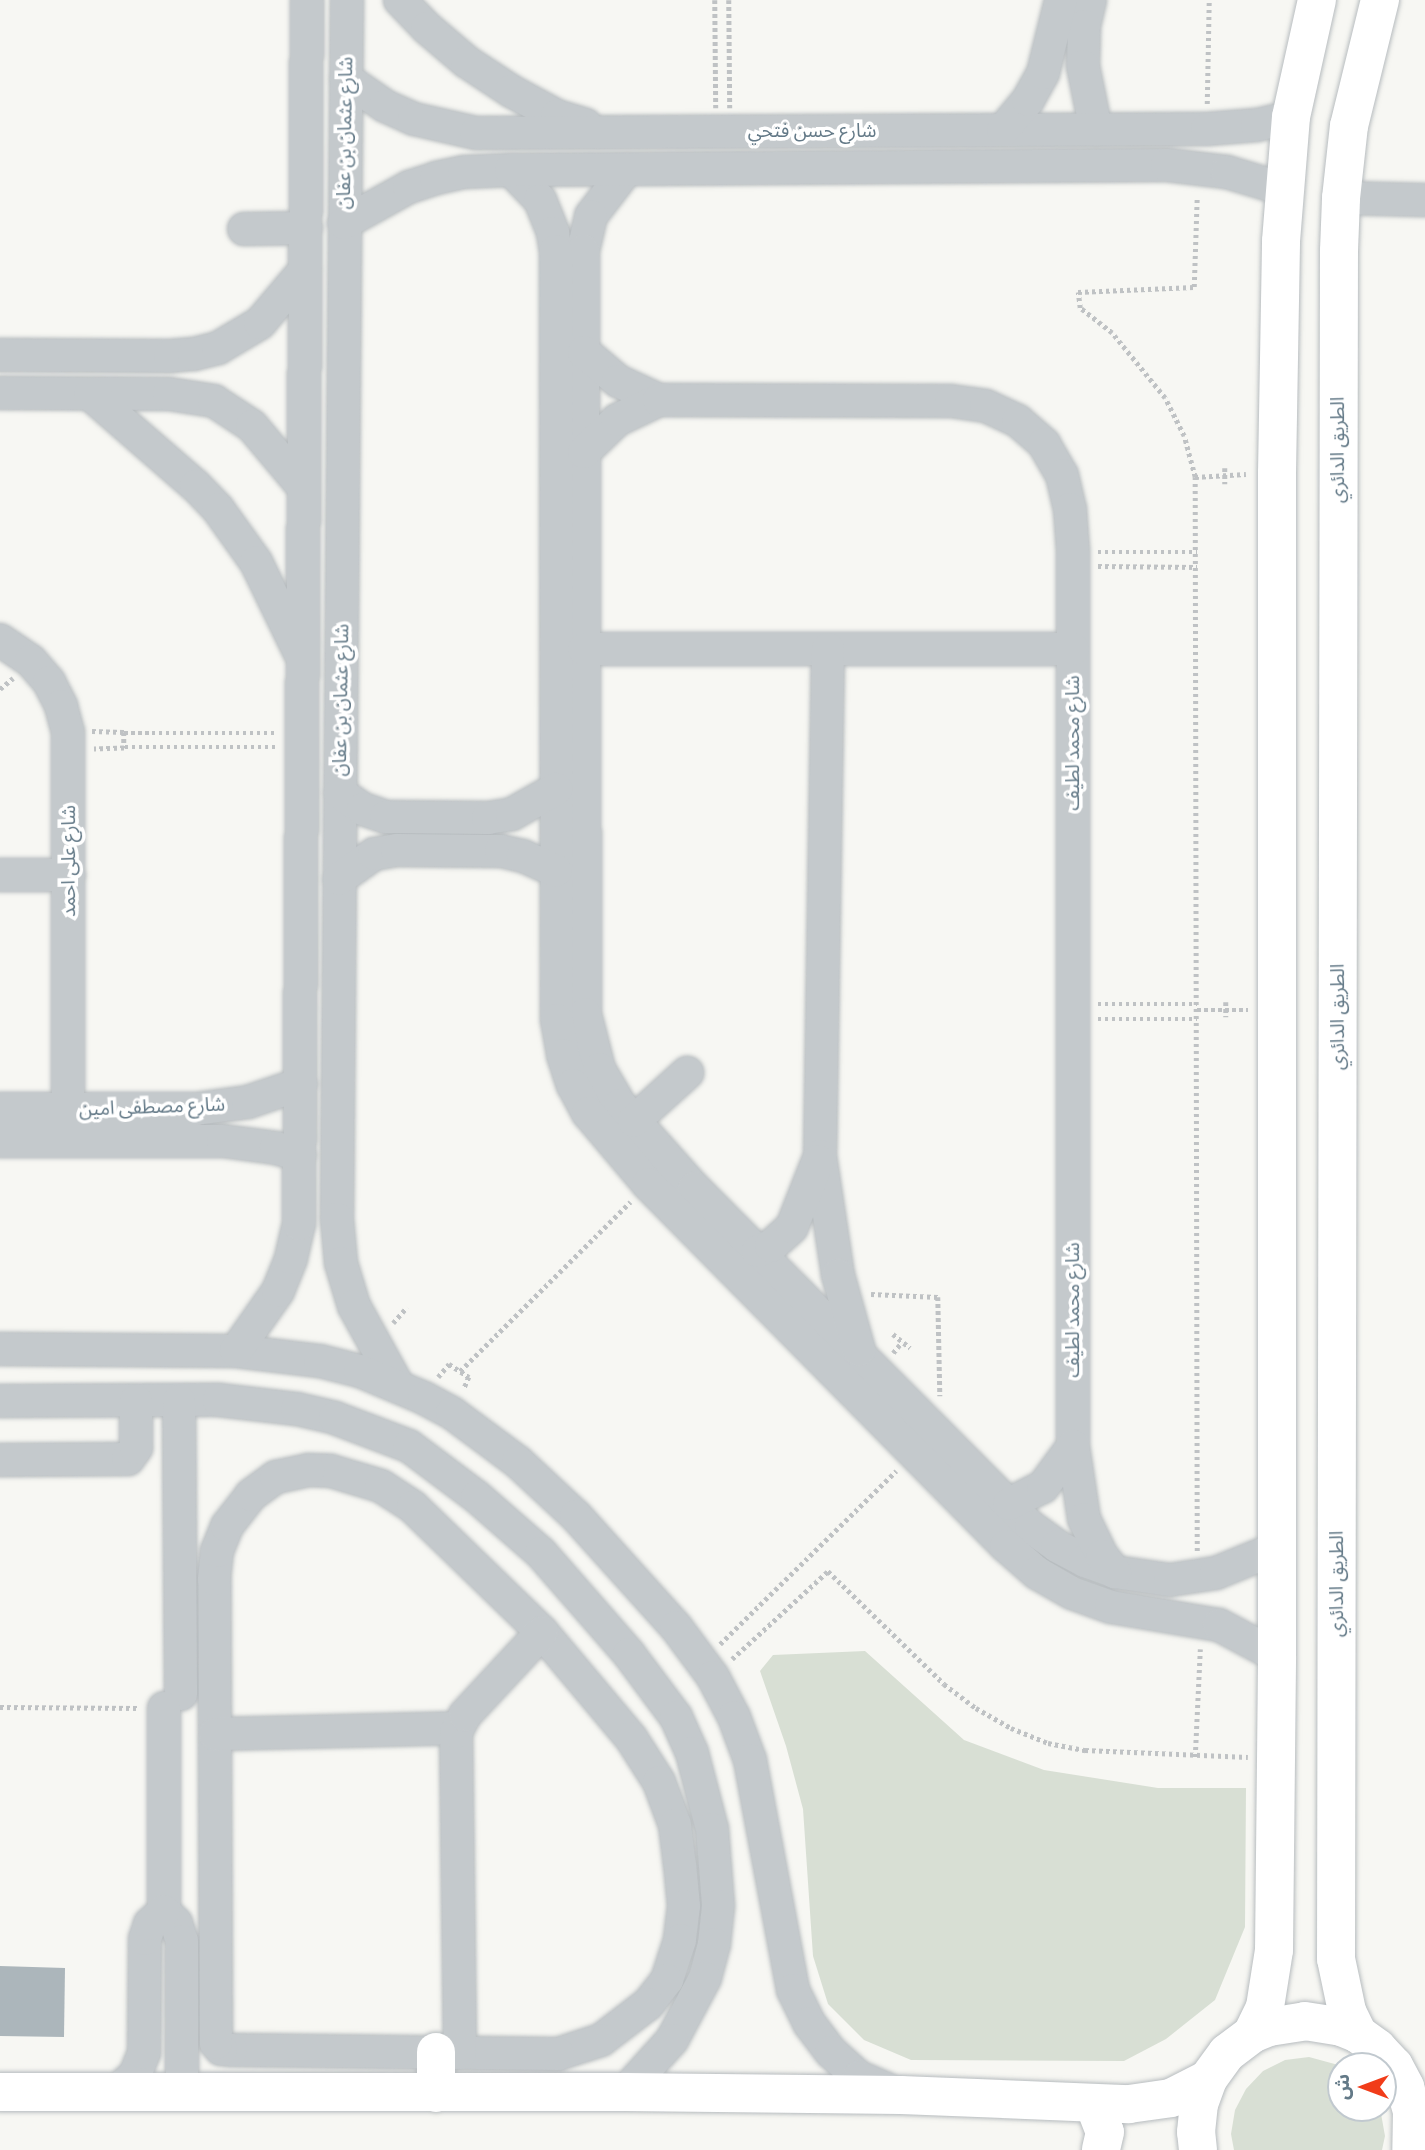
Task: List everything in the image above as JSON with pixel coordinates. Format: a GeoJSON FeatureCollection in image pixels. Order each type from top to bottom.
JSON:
{"type":"FeatureCollection","features":[{"type":"Feature","properties":{"kind":"main road"},"geometry":{"type":"LineString","coordinates":[[1252,2034],[1265,2007],[1274,1950],[1277,1656],[1277,473],[1283,189],[1291,117],[1317,0]]}},
{"type":"Feature","properties":{"kind":"main road","name":"الطريق الدائري"},"geometry":{"type":"LineString","coordinates":[[1358,2034],[1347,2011],[1336,1959],[1340,198],[1349,126],[1380,0]]}},
{"type":"Feature","properties":{"kind":"main road"},"geometry":{"type":"LineString","coordinates":[[1278,1155],[1337,1155]]}},
{"type":"Feature","properties":{"kind":"main road"},"geometry":{"type":"LineString","coordinates":[[1198,2150],[1196,2132],[1199,2105],[1208,2079],[1227,2053],[1252,2034],[1287,2022],[1305,2021],[1341,2027],[1358,2034],[1377,2048],[1415,2089],[1412,2150]]}},
{"type":"Feature","properties":{"kind":"main road"},"geometry":{"type":"LineString","coordinates":[[436,2093],[448,2053]]}},
{"type":"Feature","properties":{"kind":"main road"},"geometry":{"type":"LineString","coordinates":[[0,2092],[901,2095],[1094,2105],[1129,2104],[1171,2098],[1208,2079]]}},
{"type":"Feature","properties":{"kind":"main road"},"geometry":{"type":"LineString","coordinates":[[1094,2105],[1105,2132],[1101,2150]]}},
{"type":"Feature","properties":{"kind":"street","name":"شارع عثمان بن عفان"},"geometry":{"type":"LineString","coordinates":[[347,0],[337,1219],[341,1262],[354,1306],[398,1385]]}},
{"type":"Feature","properties":{"kind":"street"},"geometry":{"type":"LineString","coordinates":[[400,0],[427,28],[467,62],[511,91],[557,116],[607,133]]}},
{"type":"Feature","properties":{"kind":"street"},"geometry":{"type":"LineString","coordinates":[[1003,130],[1028,100],[1043,73],[1061,0]]}},
{"type":"Feature","properties":{"kind":"street"},"geometry":{"type":"LineString","coordinates":[[1090,0],[1084,26],[1083,66],[1096,130]]}},
{"type":"Feature","properties":{"kind":"street","name":"شارع عثمان بن عفان"},"geometry":{"type":"LineString","coordinates":[[236,1350],[260,1322],[278,1292],[292,1258],[299,1224],[306,228],[302,4]]}},
{"type":"Feature","properties":{"kind":"street","name":"شارع حسن فتحي"},"geometry":{"type":"LineString","coordinates":[[346,79],[385,106],[445,128],[476,133],[1207,129],[1257,125],[1291,117]]}},
{"type":"Feature","properties":{"kind":"street","name":"شارع حسن فتحي"},"geometry":{"type":"LineString","coordinates":[[345,222],[409,187],[436,178],[464,172],[512,170],[1197,167],[1256,179],[1283,189]]}},
{"type":"Feature","properties":{"kind":"street"},"geometry":{"type":"LineString","coordinates":[[627,169],[592,216],[585,233],[583,352],[586,1014],[573,1085],[588,1113],[648,1184],[1006,1546],[1072,1593],[1111,1606],[1202,1620],[1243,1636],[1277,1656]]}},
{"type":"Feature","properties":{"kind":"street"},"geometry":{"type":"LineString","coordinates":[[512,170],[540,200],[548,216],[556,251],[557,1020],[577,1052],[694,1188],[1031,1527],[1057,1546],[1085,1561],[1115,1572],[1170,1580],[1216,1573],[1277,1548]]}},
{"type":"Feature","properties":{"kind":"street"},"geometry":{"type":"LineString","coordinates":[[1340,198],[1425,201]]}},
{"type":"Feature","properties":{"kind":"street"},"geometry":{"type":"LineString","coordinates":[[244,229],[306,228]]}},
{"type":"Feature","properties":{"kind":"street"},"geometry":{"type":"LineString","coordinates":[[0,355],[170,356],[218,348],[260,323],[305,270]]}},
{"type":"Feature","properties":{"kind":"street"},"geometry":{"type":"LineString","coordinates":[[305,343],[344,343]]}},
{"type":"Feature","properties":{"kind":"street","name":"شارع محمد لطيف"},"geometry":{"type":"LineString","coordinates":[[583,352],[618,381],[659,400],[951,401],[986,406],[1018,421],[1044,444],[1062,475],[1070,509],[1073,559],[1073,1446],[1084,1519],[1097,1547],[1115,1572]]}},
{"type":"Feature","properties":{"kind":"street"},"geometry":{"type":"LineString","coordinates":[[0,393],[169,394],[214,401],[252,426],[304,488]]}},
{"type":"Feature","properties":{"kind":"street"},"geometry":{"type":"LineString","coordinates":[[90,394],[196,486],[218,509],[256,562],[303,660]]}},
{"type":"Feature","properties":{"kind":"street","name":"شارع محمد لطيف"},"geometry":{"type":"LineString","coordinates":[[584,452],[617,420],[659,400]]}},
{"type":"Feature","properties":{"kind":"street","name":"شارع على احمد"},"geometry":{"type":"LineString","coordinates":[[0,640],[32,661],[49,681],[61,706],[69,741],[68,1109]]}},
{"type":"Feature","properties":{"kind":"street"},"geometry":{"type":"LineString","coordinates":[[584,649],[1073,649]]}},
{"type":"Feature","properties":{"kind":"street"},"geometry":{"type":"LineString","coordinates":[[828,649],[820,1156],[842,1294],[862,1358]]}},
{"type":"Feature","properties":{"kind":"street"},"geometry":{"type":"LineString","coordinates":[[340,793],[363,809],[386,817],[488,818],[512,814],[556,789]]}},
{"type":"Feature","properties":{"kind":"street"},"geometry":{"type":"LineString","coordinates":[[339,879],[374,854],[397,850],[501,851],[523,856],[556,871]]}},
{"type":"Feature","properties":{"kind":"street"},"geometry":{"type":"LineString","coordinates":[[0,875],[69,875]]}},
{"type":"Feature","properties":{"kind":"street"},"geometry":{"type":"LineString","coordinates":[[634,1121],[687,1073]]}},
{"type":"Feature","properties":{"kind":"street","name":"شارع مصطفى امين"},"geometry":{"type":"LineString","coordinates":[[0,1109],[222,1107],[274,1095],[301,1084]]}},
{"type":"Feature","properties":{"kind":"street","name":"شارع مصطفى امين"},"geometry":{"type":"LineString","coordinates":[[0,1141],[223,1141],[276,1148],[300,1155]]}},
{"type":"Feature","properties":{"kind":"street"},"geometry":{"type":"LineString","coordinates":[[758,1251],[783,1238],[792,1227],[820,1156]]}},
{"type":"Feature","properties":{"kind":"street"},"geometry":{"type":"LineString","coordinates":[[0,1349],[236,1350],[320,1361],[398,1385],[452,1413],[484,1436],[576,1516],[676,1627],[708,1669],[734,1717],[750,1760],[793,1990],[809,2023],[831,2052],[859,2077],[901,2095]]}},
{"type":"Feature","properties":{"kind":"street"},"geometry":{"type":"LineString","coordinates":[[0,1401],[219,1400],[297,1409],[335,1418],[409,1446],[477,1497],[541,1553],[629,1654],[676,1717],[696,1766],[712,1829],[718,1906],[714,1944],[705,1978],[672,2040],[625,2092]]}},
{"type":"Feature","properties":{"kind":"street"},"geometry":{"type":"LineString","coordinates":[[0,1460],[128,1459],[136,1448],[136,1401]]}},
{"type":"Feature","properties":{"kind":"street"},"geometry":{"type":"LineString","coordinates":[[115,2092],[135,2075],[144,2053],[145,1939],[150,1924],[164,1911],[180,1401]]}},
{"type":"Feature","properties":{"kind":"street"},"geometry":{"type":"LineString","coordinates":[[381,1486],[409,1446]]}},
{"type":"Feature","properties":{"kind":"street"},"geometry":{"type":"LineString","coordinates":[[1009,1504],[1043,1487],[1073,1446]]}},
{"type":"Feature","properties":{"kind":"street"},"geometry":{"type":"LineString","coordinates":[[309,1470],[331,1471],[381,1486],[413,1507],[542,1632],[631,1738],[659,1782],[674,1825],[684,1906],[680,1940],[667,1980],[648,2004],[601,2040],[558,2054],[221,2049],[216,2043],[214,1579],[217,1551],[227,1526],[251,1495],[276,1477],[309,1470]]}},
{"type":"Feature","properties":{"kind":"street"},"geometry":{"type":"LineString","coordinates":[[541,1553],[576,1516]]}},
{"type":"Feature","properties":{"kind":"street"},"geometry":{"type":"LineString","coordinates":[[448,2053],[454,1750],[458,1728],[465,1715],[542,1632]]}},
{"type":"Feature","properties":{"kind":"street"},"geometry":{"type":"LineString","coordinates":[[215,1734],[458,1728]]}},
{"type":"Feature","properties":{"kind":"street"},"geometry":{"type":"LineString","coordinates":[[164,1911],[176,1923],[182,1941],[182,2092]]}},
{"type":"Feature","properties":{"kind":"path"},"geometry":{"type":"LineString","coordinates":[[715,0],[723,132]]}},
{"type":"Feature","properties":{"kind":"path"},"geometry":{"type":"LineString","coordinates":[[723,132],[729,0]]}},
{"type":"Feature","properties":{"kind":"path"},"geometry":{"type":"LineString","coordinates":[[1207,129],[1209,0]]}},
{"type":"Feature","properties":{"kind":"path"},"geometry":{"type":"LineString","coordinates":[[1197,167],[1195,287],[1078,292],[1080,308],[1112,333],[1165,398],[1184,436],[1195,477],[1197,1578]]}},
{"type":"Feature","properties":{"kind":"path"},"geometry":{"type":"LineString","coordinates":[[1225,468],[1225,484]]}},
{"type":"Feature","properties":{"kind":"path"},"geometry":{"type":"LineString","coordinates":[[1195,477],[1277,473]]}},
{"type":"Feature","properties":{"kind":"path"},"geometry":{"type":"LineString","coordinates":[[1073,559],[1197,552]]}},
{"type":"Feature","properties":{"kind":"path"},"geometry":{"type":"LineString","coordinates":[[1073,559],[1197,567]]}},
{"type":"Feature","properties":{"kind":"path"},"geometry":{"type":"LineString","coordinates":[[124,733],[125,747]]}},
{"type":"Feature","properties":{"kind":"path"},"geometry":{"type":"LineString","coordinates":[[69,741],[124,733],[303,740]]}},
{"type":"Feature","properties":{"kind":"path"},"geometry":{"type":"LineString","coordinates":[[69,741],[125,747],[303,740]]}},
{"type":"Feature","properties":{"kind":"path"},"geometry":{"type":"LineString","coordinates":[[1226,1002],[1226,1017]]}},
{"type":"Feature","properties":{"kind":"path"},"geometry":{"type":"LineString","coordinates":[[1073,1012],[1197,1007],[1278,1010]]}},
{"type":"Feature","properties":{"kind":"path"},"geometry":{"type":"LineString","coordinates":[[1073,1012],[1197,1019]]}},
{"type":"Feature","properties":{"kind":"path"},"geometry":{"type":"LineString","coordinates":[[460,1371],[648,1184]]}},
{"type":"Feature","properties":{"kind":"path"},"geometry":{"type":"LineString","coordinates":[[842,1294],[938,1297],[940,1435]]}},
{"type":"Feature","properties":{"kind":"path"},"geometry":{"type":"LineString","coordinates":[[893,1334],[910,1348]]}},
{"type":"Feature","properties":{"kind":"path"},"geometry":{"type":"LineString","coordinates":[[708,1669],[914,1453]]}},
{"type":"Feature","properties":{"kind":"path"},"geometry":{"type":"LineString","coordinates":[[708,1669],[823,1572],[828,1571],[944,1684],[976,1708],[1011,1728],[1048,1743],[1085,1750],[1195,1757],[1276,1757]]}},
{"type":"Feature","properties":{"kind":"path"},"geometry":{"type":"LineString","coordinates":[[1195,1757],[1202,1620]]}},
{"type":"Feature","properties":{"kind":"path"},"geometry":{"type":"LineString","coordinates":[[0,1707],[172,1701]]}},
{"type":"Feature","properties":{"kind":"shaded area"},"geometry":{"type":"Polygon","coordinates":[[[865,1651],[964,1740],[1044,1770],[1158,1788],[1246,1788],[1245,1927],[1215,2000],[1166,2039],[1124,2061],[911,2060],[864,2040],[828,2004],[813,1956],[803,1809],[786,1746],[760,1671],[773,1655],[865,1651]]]}},
{"type":"Feature","properties":{"kind":"shaded area"},"geometry":{"type":"Polygon","coordinates":[[[1309,2057],[1327,2062],[1327,2122],[1382,2122],[1385,2136],[1382,2150],[1234,2150],[1231,2134],[1235,2110],[1246,2089],[1263,2071],[1285,2060],[1309,2057]]]}},
{"type":"Feature","properties":{"kind":"building"},"geometry":{"type":"Polygon","coordinates":[[[0,1966],[65,1968],[64,2037],[0,2036],[0,1966]]]}}]}
